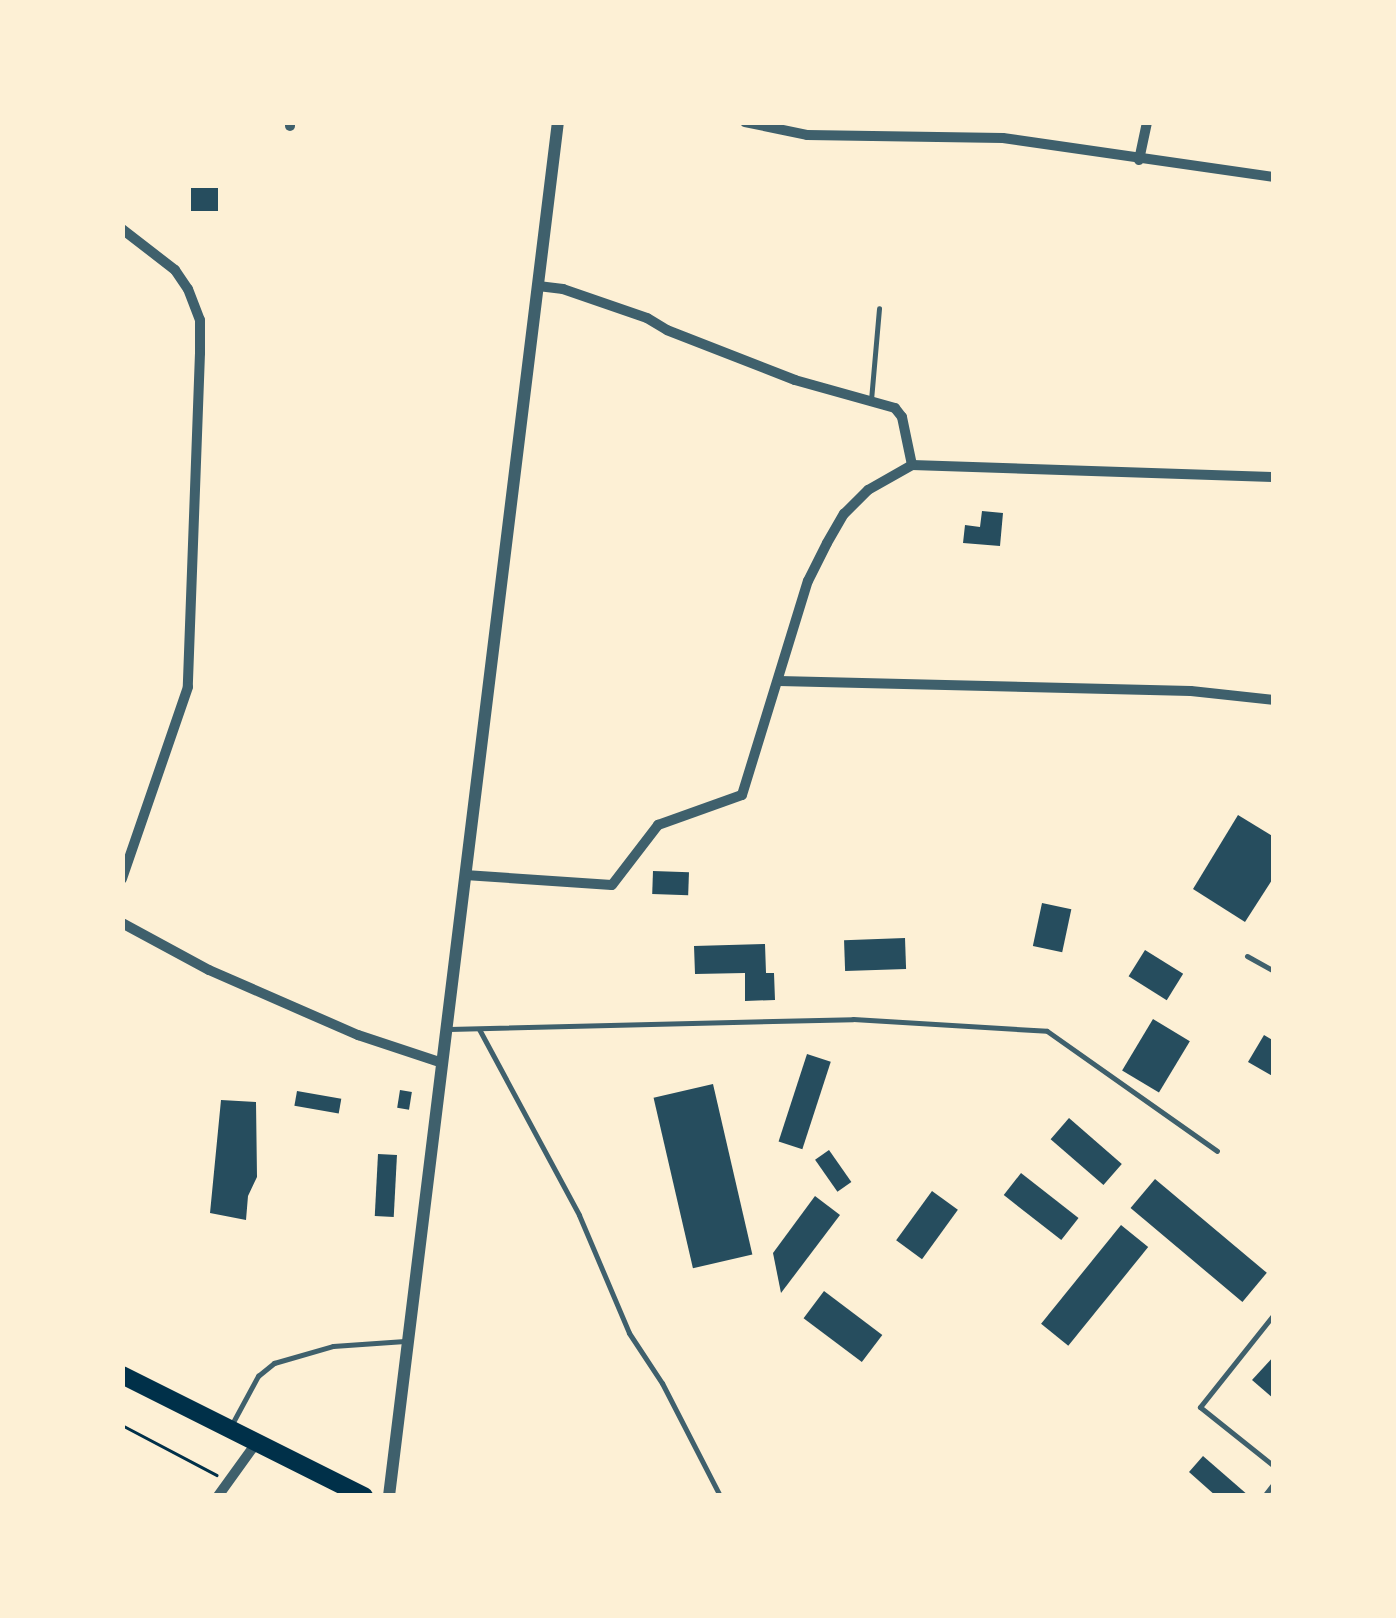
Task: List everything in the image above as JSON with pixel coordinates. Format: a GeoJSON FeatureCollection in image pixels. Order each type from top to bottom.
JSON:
{"type":"FeatureCollection","features":[{"type":"Feature","properties":{"kind":"highway"},"geometry":{"type":"LineString","coordinates":[[122,1375],[364,1496]]}},
{"type":"Feature","properties":{"kind":"street"},"geometry":{"type":"LineString","coordinates":[[388,1496],[558,122]]}},
{"type":"Feature","properties":{"kind":"street"},"geometry":{"type":"LineString","coordinates":[[745,122],[807,135],[1003,138],[1274,177]]}},
{"type":"Feature","properties":{"kind":"street"},"geometry":{"type":"LineString","coordinates":[[1003,122],[1003,138]]}},
{"type":"Feature","properties":{"kind":"street"},"geometry":{"type":"LineString","coordinates":[[1139,160],[1146,122]]}},
{"type":"Feature","properties":{"kind":"street"},"geometry":{"type":"LineString","coordinates":[[122,229],[175,270],[188,289],[200,320],[200,353],[188,687],[122,879]]}},
{"type":"Feature","properties":{"kind":"street"},"geometry":{"type":"LineString","coordinates":[[538,286],[563,289],[647,318],[667,330],[795,380],[895,408],[902,417],[912,466]]}},
{"type":"Feature","properties":{"kind":"street"},"geometry":{"type":"LineString","coordinates":[[465,875],[612,885],[658,825],[742,795],[808,582],[844,514],[868,490],[912,466],[1274,477]]}},
{"type":"Feature","properties":{"kind":"street"},"geometry":{"type":"LineString","coordinates":[[779,681],[1191,690],[1274,700]]}},
{"type":"Feature","properties":{"kind":"street"},"geometry":{"type":"LineString","coordinates":[[122,923],[226,977],[358,1035],[442,1063]]}},
{"type":"Feature","properties":{"kind":"street"},"geometry":{"type":"LineString","coordinates":[[218,1496],[257,1442]]}},
{"type":"Feature","properties":{"kind":"lane"},"geometry":{"type":"LineString","coordinates":[[871,402],[879,308]]}},
{"type":"Feature","properties":{"kind":"lane"},"geometry":{"type":"LineString","coordinates":[[1247,956],[1274,971]]}},
{"type":"Feature","properties":{"kind":"lane"},"geometry":{"type":"LineString","coordinates":[[446,1030],[853,1018],[1047,1031],[1217,1151]]}},
{"type":"Feature","properties":{"kind":"lane"},"geometry":{"type":"LineString","coordinates":[[480,1028],[579,1215],[630,1333],[662,1383],[720,1496]]}},
{"type":"Feature","properties":{"kind":"lane"},"geometry":{"type":"LineString","coordinates":[[1274,1314],[1200,1407],[1274,1466]]}},
{"type":"Feature","properties":{"kind":"lane"},"geometry":{"type":"LineString","coordinates":[[229,1428],[258,1376],[274,1363],[332,1346],[408,1341]]}},
{"type":"Feature","properties":{"kind":"lane"},"geometry":{"type":"LineString","coordinates":[[1264,1496],[1274,1483]]}},
{"type":"Feature","properties":{"kind":"path"},"geometry":{"type":"LineString","coordinates":[[122,1425],[227,1480]]}},
{"type":"Feature","properties":{"kind":"building"},"geometry":{"type":"Polygon","coordinates":[[[191,188],[218,188],[218,211],[191,211],[191,188]]]}},
{"type":"Feature","properties":{"kind":"building"},"geometry":{"type":"Polygon","coordinates":[[[982,511],[1003,513],[1000,546],[963,543],[965,525],[980,527],[982,511]]]}},
{"type":"Feature","properties":{"kind":"building"},"geometry":{"type":"Polygon","coordinates":[[[1238,815],[1274,837],[1274,877],[1245,922],[1193,889],[1238,815]]]}},
{"type":"Feature","properties":{"kind":"building"},"geometry":{"type":"Polygon","coordinates":[[[653,871],[689,872],[688,895],[652,894],[653,871]]]}},
{"type":"Feature","properties":{"kind":"building"},"geometry":{"type":"Polygon","coordinates":[[[1042,903],[1071,909],[1062,952],[1033,946],[1042,903]]]}},
{"type":"Feature","properties":{"kind":"building"},"geometry":{"type":"Polygon","coordinates":[[[905,938],[906,969],[845,971],[844,940],[905,938]]]}},
{"type":"Feature","properties":{"kind":"building"},"geometry":{"type":"Polygon","coordinates":[[[765,944],[766,973],[774,973],[775,1000],[745,1001],[745,973],[695,974],[694,946],[765,944]]]}},
{"type":"Feature","properties":{"kind":"building"},"geometry":{"type":"Polygon","coordinates":[[[1145,950],[1183,974],[1167,1000],[1129,976],[1145,950]]]}},
{"type":"Feature","properties":{"kind":"building"},"geometry":{"type":"Polygon","coordinates":[[[1153,1019],[1190,1041],[1159,1093],[1122,1070],[1153,1019]]]}},
{"type":"Feature","properties":{"kind":"building"},"geometry":{"type":"Polygon","coordinates":[[[1264,1035],[1274,1041],[1274,1077],[1248,1062],[1264,1035]]]}},
{"type":"Feature","properties":{"kind":"building"},"geometry":{"type":"Polygon","coordinates":[[[807,1054],[831,1062],[802,1149],[779,1141],[807,1054]]]}},
{"type":"Feature","properties":{"kind":"building"},"geometry":{"type":"Polygon","coordinates":[[[713,1084],[752,1255],[693,1268],[654,1098],[713,1084]]]}},
{"type":"Feature","properties":{"kind":"building"},"geometry":{"type":"Polygon","coordinates":[[[400,1090],[412,1092],[409,1110],[397,1108],[400,1090]]]}},
{"type":"Feature","properties":{"kind":"building"},"geometry":{"type":"Polygon","coordinates":[[[297,1091],[341,1099],[339,1114],[294,1106],[297,1091]]]}},
{"type":"Feature","properties":{"kind":"building"},"geometry":{"type":"Polygon","coordinates":[[[221,1100],[256,1102],[257,1177],[248,1196],[246,1220],[210,1213],[221,1100]]]}},
{"type":"Feature","properties":{"kind":"building"},"geometry":{"type":"Polygon","coordinates":[[[1069,1118],[1122,1164],[1103,1185],[1051,1139],[1069,1118]]]}},
{"type":"Feature","properties":{"kind":"building"},"geometry":{"type":"Polygon","coordinates":[[[829,1150],[851,1182],[837,1192],[815,1160],[829,1150]]]}},
{"type":"Feature","properties":{"kind":"building"},"geometry":{"type":"Polygon","coordinates":[[[378,1154],[397,1155],[394,1217],[375,1216],[378,1154]]]}},
{"type":"Feature","properties":{"kind":"building"},"geometry":{"type":"Polygon","coordinates":[[[1021,1173],[1079,1218],[1061,1240],[1004,1195],[1021,1173]]]}},
{"type":"Feature","properties":{"kind":"building"},"geometry":{"type":"Polygon","coordinates":[[[1155,1179],[1267,1273],[1242,1302],[1131,1208],[1155,1179]]]}},
{"type":"Feature","properties":{"kind":"building"},"geometry":{"type":"Polygon","coordinates":[[[932,1191],[958,1210],[922,1259],[896,1240],[932,1191]]]}},
{"type":"Feature","properties":{"kind":"building"},"geometry":{"type":"Polygon","coordinates":[[[815,1196],[840,1215],[781,1293],[773,1253],[815,1196]]]}},
{"type":"Feature","properties":{"kind":"building"},"geometry":{"type":"Polygon","coordinates":[[[1121,1225],[1148,1247],[1068,1346],[1041,1324],[1121,1225]]]}},
{"type":"Feature","properties":{"kind":"building"},"geometry":{"type":"Polygon","coordinates":[[[824,1291],[882,1335],[862,1362],[804,1318],[824,1291]]]}},
{"type":"Feature","properties":{"kind":"building"},"geometry":{"type":"Polygon","coordinates":[[[1274,1356],[1274,1399],[1252,1380],[1274,1356]]]}},
{"type":"Feature","properties":{"kind":"building"},"geometry":{"type":"Polygon","coordinates":[[[1203,1456],[1249,1496],[1216,1496],[1189,1472],[1203,1456]]]}}]}
